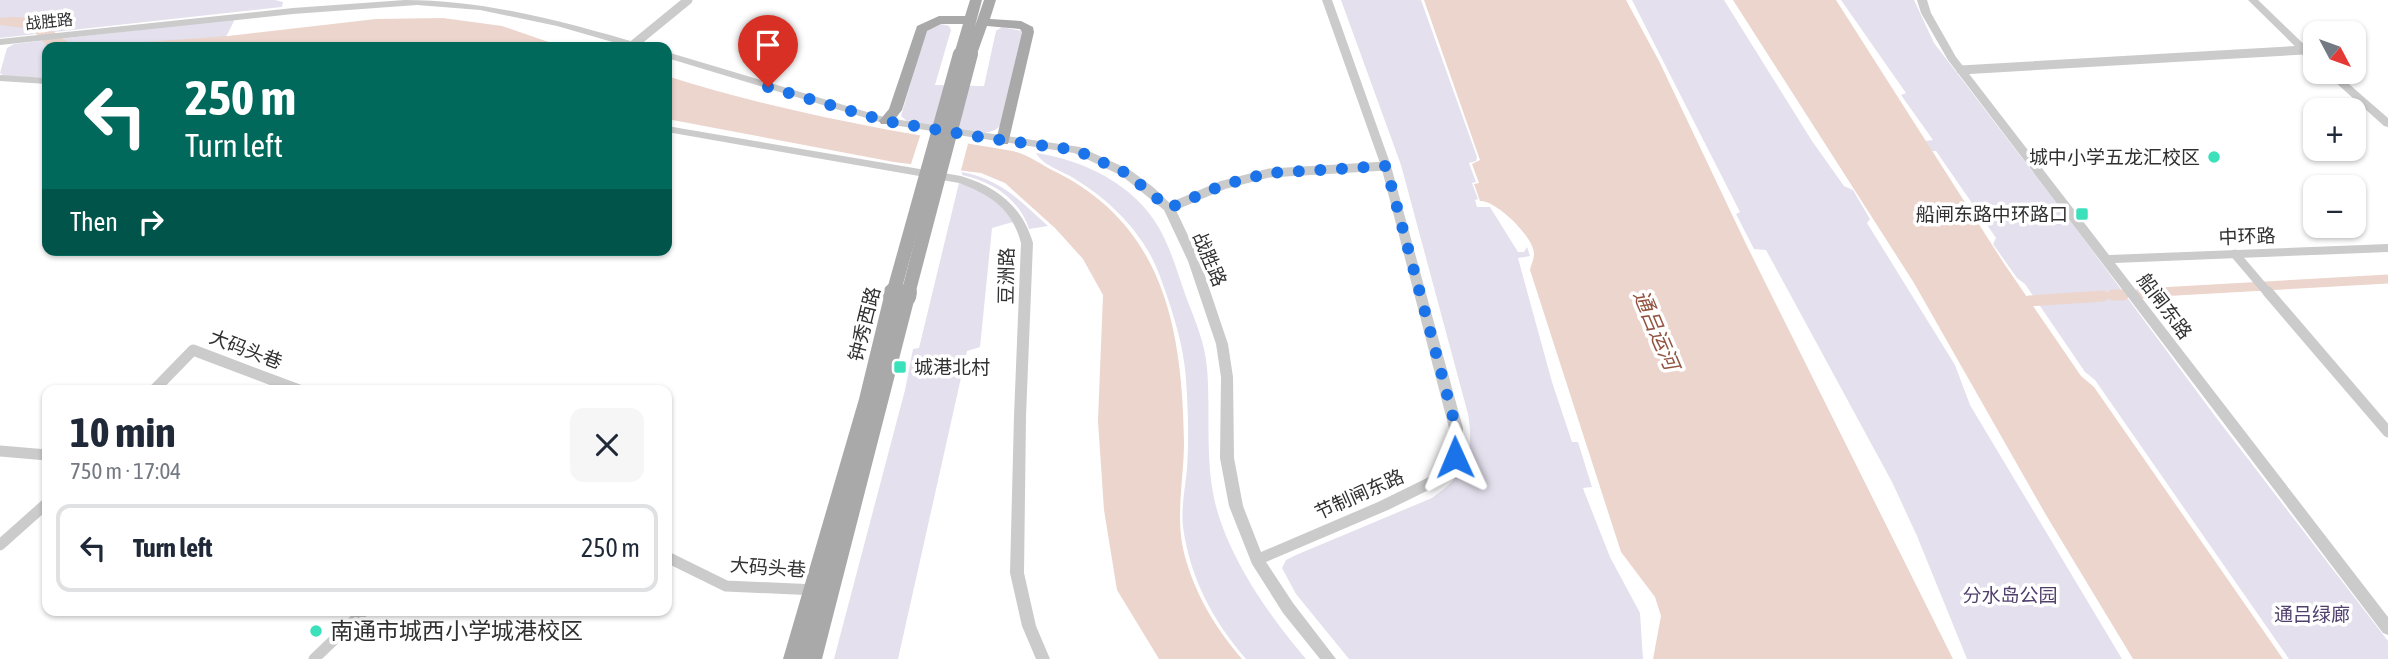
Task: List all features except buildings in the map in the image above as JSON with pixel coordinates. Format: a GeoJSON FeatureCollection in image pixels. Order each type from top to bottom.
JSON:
{"type":"FeatureCollection","features":[{"type":"Feature","properties":{"kind":"main road","name":"钟秀西路"},"geometry":{"type":"LineString","coordinates":[[976,0],[977,21]]}},
{"type":"Feature","properties":{"kind":"main road","name":"钟秀西路"},"geometry":{"type":"LineString","coordinates":[[812,659],[821,590],[867,399],[899,297],[965,54],[977,21],[990,0]]}},
{"type":"Feature","properties":{"kind":"main road"},"geometry":{"type":"LineString","coordinates":[[886,121],[895,110],[921,29],[939,20],[1021,25],[1027,27],[1028,32],[1003,141]]}},
{"type":"Feature","properties":{"kind":"main road","name":"钟秀西路"},"geometry":{"type":"LineString","coordinates":[[793,659],[821,590]]}},
{"type":"Feature","properties":{"kind":"street"},"geometry":{"type":"LineString","coordinates":[[641,42],[688,0]]}},
{"type":"Feature","properties":{"kind":"street","name":"节制闸东路"},"geometry":{"type":"LineString","coordinates":[[1256,560],[1383,506],[1436,480],[1455,457],[1456,428],[1386,166],[1328,0]]}},
{"type":"Feature","properties":{"kind":"street","name":"船闸东路"},"geometry":{"type":"LineString","coordinates":[[1922,0],[1926,13],[1961,70],[2388,628]]}},
{"type":"Feature","properties":{"kind":"street"},"geometry":{"type":"LineString","coordinates":[[2253,0],[2303,49]]}},
{"type":"Feature","properties":{"kind":"street","name":"战胜路"},"geometry":{"type":"LineString","coordinates":[[1,44],[293,11],[399,2],[480,7],[559,23],[623,42]]}},
{"type":"Feature","properties":{"kind":"street"},"geometry":{"type":"LineString","coordinates":[[1961,70],[2303,50]]}},
{"type":"Feature","properties":{"kind":"street","name":"战胜路"},"geometry":{"type":"LineString","coordinates":[[672,57],[886,121],[1003,141],[1057,146],[1101,160],[1126,173],[1169,208],[1194,261],[1222,344],[1227,377],[1227,458],[1236,506],[1256,560],[1288,608],[1329,659]]}},
{"type":"Feature","properties":{"kind":"street"},"geometry":{"type":"LineString","coordinates":[[0,78],[42,81]]}},
{"type":"Feature","properties":{"kind":"street"},"geometry":{"type":"LineString","coordinates":[[2343,84],[2388,124]]}},
{"type":"Feature","properties":{"kind":"street","name":"豆洲路"},"geometry":{"type":"LineString","coordinates":[[672,130],[961,180],[995,194],[1018,217],[1027,243],[1017,573],[1029,626],[1043,659]]}},
{"type":"Feature","properties":{"kind":"street"},"geometry":{"type":"LineString","coordinates":[[1169,208],[1223,185],[1269,173],[1386,166]]}},
{"type":"Feature","properties":{"kind":"street","name":"中环路"},"geometry":{"type":"LineString","coordinates":[[2106,259],[2388,248]]}},
{"type":"Feature","properties":{"kind":"street"},"geometry":{"type":"LineString","coordinates":[[2235,254],[2388,432]]}},
{"type":"Feature","properties":{"kind":"street","name":"大码头巷"},"geometry":{"type":"LineString","coordinates":[[159,385],[193,350],[286,385]]}},
{"type":"Feature","properties":{"kind":"street"},"geometry":{"type":"LineString","coordinates":[[0,451],[42,455]]}},
{"type":"Feature","properties":{"kind":"street"},"geometry":{"type":"LineString","coordinates":[[0,545],[42,507]]}},
{"type":"Feature","properties":{"kind":"street","name":"大码头巷"},"geometry":{"type":"LineString","coordinates":[[672,559],[726,586],[821,590]]}},
{"type":"Feature","properties":{"kind":"street"},"geometry":{"type":"LineString","coordinates":[[314,659],[359,616]]}},
{"type":"Feature","properties":{"kind":"green space"},"geometry":{"type":"Polygon","coordinates":[[[0,0],[283,2],[282,7],[0,38],[0,0]]]}},
{"type":"Feature","properties":{"kind":"green space"},"geometry":{"type":"Polygon","coordinates":[[[1341,0],[1421,0],[1477,157],[1476,161],[1469,163],[1476,182],[1472,183],[1478,199],[1475,200],[1477,207],[1490,207],[1518,252],[1524,252],[1527,247],[1530,256],[1518,258],[1552,382],[1572,442],[1578,442],[1592,487],[1583,488],[1584,491],[1610,557],[1640,613],[1643,659],[1349,659],[1296,594],[1282,568],[1286,560],[1296,555],[1432,498],[1460,472],[1470,441],[1468,414],[1401,165],[1341,0]]]}},
{"type":"Feature","properties":{"kind":"green space","name":"分水岛公园"},"geometry":{"type":"Polygon","coordinates":[[[1632,0],[1724,0],[1812,141],[1844,186],[1853,190],[1870,219],[1867,223],[1955,365],[1970,405],[2122,659],[1967,659],[1892,482],[1766,250],[1754,249],[1736,214],[1740,212],[1632,0]]]}},
{"type":"Feature","properties":{"kind":"green space","name":"通吕绿廊"},"geometry":{"type":"Polygon","coordinates":[[[1841,0],[1914,0],[1934,43],[2388,641],[2388,659],[2289,659],[2095,380],[2085,372],[2025,284],[2017,278],[1993,244],[1996,238],[1936,151],[1932,151],[1925,141],[1933,140],[1901,95],[1906,93],[1841,0]]]}},
{"type":"Feature","properties":{"kind":"green space"},"geometry":{"type":"Polygon","coordinates":[[[235,19],[224,42],[42,42],[42,78],[4,76],[0,73],[7,48],[14,44],[235,19]]]}},
{"type":"Feature","properties":{"kind":"green space"},"geometry":{"type":"Polygon","coordinates":[[[941,24],[949,26],[951,30],[935,85],[984,86],[996,31],[1002,27],[1022,31],[1000,126],[992,131],[956,132],[908,122],[901,116],[926,31],[941,24]]]}},
{"type":"Feature","properties":{"kind":"green space"},"geometry":{"type":"Polygon","coordinates":[[[1036,153],[1090,168],[1106,177],[1136,199],[1159,228],[1174,262],[1204,350],[1211,475],[1217,510],[1232,550],[1254,589],[1306,659],[1246,659],[1213,614],[1197,581],[1186,546],[1183,505],[1188,447],[1186,379],[1177,330],[1156,266],[1139,236],[1116,211],[1089,189],[1043,161],[1036,153]]]}},
{"type":"Feature","properties":{"kind":"green space"},"geometry":{"type":"Polygon","coordinates":[[[962,172],[999,186],[1048,226],[1029,229],[1019,209],[1003,193],[962,175],[962,172]]]}},
{"type":"Feature","properties":{"kind":"green space"},"geometry":{"type":"Polygon","coordinates":[[[959,183],[990,197],[1013,222],[992,228],[980,347],[967,351],[898,659],[834,659],[905,390],[913,349],[919,348],[959,183]]]}},
{"type":"Feature","properties":{"kind":"water","name":"通吕运河"},"geometry":{"type":"Polygon","coordinates":[[[1424,0],[1626,0],[1659,61],[1746,244],[1953,659],[1653,659],[1661,616],[1655,597],[1621,552],[1530,270],[1534,256],[1532,247],[1521,229],[1504,213],[1487,202],[1480,201],[1474,184],[1479,183],[1472,164],[1480,160],[1424,0]]]}},
{"type":"Feature","properties":{"kind":"water"},"geometry":{"type":"Polygon","coordinates":[[[1733,0],[1836,0],[2003,262],[2081,376],[2094,387],[2283,659],[2133,659],[2046,515],[1914,283],[1733,0]]]}},
{"type":"Feature","properties":{"kind":"water"},"geometry":{"type":"Polygon","coordinates":[[[0,18],[35,18],[68,42],[44,42],[32,29],[0,25],[0,18]]]}},
{"type":"Feature","properties":{"kind":"water"},"geometry":{"type":"Polygon","coordinates":[[[443,18],[502,26],[548,42],[144,42],[228,36],[376,19],[443,18]]]}},
{"type":"Feature","properties":{"kind":"water"},"geometry":{"type":"Polygon","coordinates":[[[672,78],[795,111],[1013,151],[1088,192],[1119,218],[1142,249],[1159,283],[1171,319],[1182,399],[1184,442],[1180,526],[1184,553],[1207,610],[1242,659],[1159,659],[1117,590],[1104,510],[1098,421],[1103,295],[1083,259],[1055,228],[1005,183],[981,173],[894,162],[672,120],[672,78]]]}},
{"type":"Feature","properties":{"kind":"pier"},"geometry":{"type":"Polygon","coordinates":[[[921,133],[969,140],[960,174],[910,167],[921,133]]]}},
{"type":"Feature","properties":{"kind":"waterway"},"geometry":{"type":"LineString","coordinates":[[2157,292],[2141,293],[2388,279]]}},
{"type":"Feature","properties":{"kind":"waterway"},"geometry":{"type":"LineString","coordinates":[[2113,295],[2123,295]]}},
{"type":"Feature","properties":{"kind":"waterway"},"geometry":{"type":"LineString","coordinates":[[2029,301],[2103,296]]}},
{"type":"Feature","properties":{"kind":"place","name":"城中小学五龙汇校区"},"geometry":{"type":"Point","coordinates":[2214,157]}},
{"type":"Feature","properties":{"kind":"place","name":"船闸东路中环路口"},"geometry":{"type":"Point","coordinates":[2082,214]}},
{"type":"Feature","properties":{"kind":"place","name":"城港北村"},"geometry":{"type":"Point","coordinates":[900,367]}},
{"type":"Feature","properties":{"kind":"place","name":"南通市城西小学城港校区"},"geometry":{"type":"Point","coordinates":[316,631]}},
{"type":"Feature","properties":{"kind":"route"},"geometry":{"type":"LineString","coordinates":[[768,87],[886,121],[1003,141],[1048,144],[1076,150],[1126,173],[1169,208],[1223,185],[1269,173],[1386,166],[1456,428],[1455,457]]}}]}
